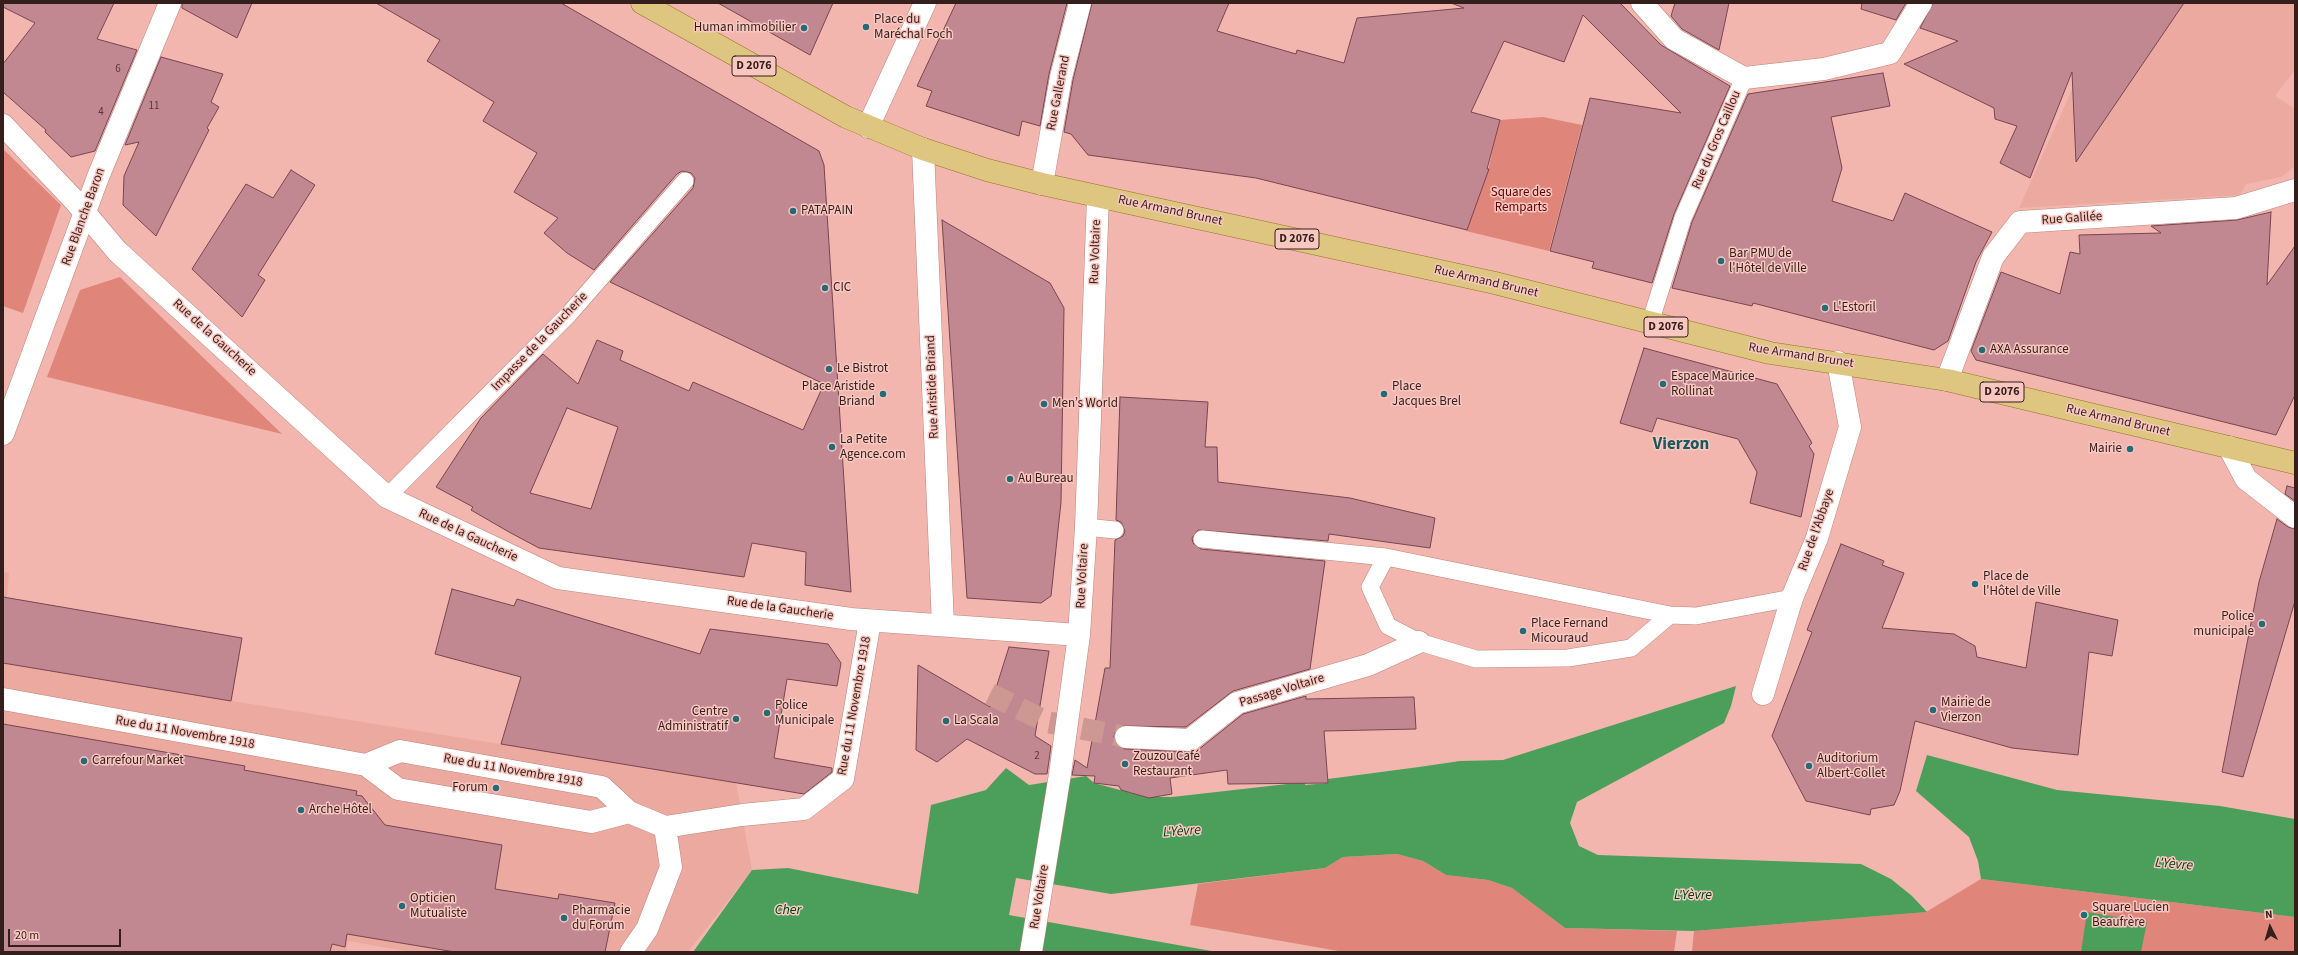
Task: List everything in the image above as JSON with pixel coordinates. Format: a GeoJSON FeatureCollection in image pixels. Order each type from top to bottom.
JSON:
{"type":"FeatureCollection","features":[{"type":"Feature","properties":{"kind":"main road","name":"D 2076"},"geometry":{"type":"LineString","coordinates":[[642,3],[824,105],[868,127],[923,149],[980,168],[1098,197]]}},
{"type":"Feature","properties":{"kind":"main road","name":"Rue Armand Brunet"},"geometry":{"type":"LineString","coordinates":[[1098,197],[1487,281],[1770,353],[1838,362],[1947,380],[2295,463]]}},
{"type":"Feature","properties":{"kind":"street","name":"Rue Blanche Baron"},"geometry":{"type":"LineString","coordinates":[[3,434],[98,177],[170,3]]}},
{"type":"Feature","properties":{"kind":"street"},"geometry":{"type":"LineString","coordinates":[[868,127],[925,3]]}},
{"type":"Feature","properties":{"kind":"street","name":"Rue Gallerand"},"geometry":{"type":"LineString","coordinates":[[1042,184],[1061,77],[1080,3]]}},
{"type":"Feature","properties":{"kind":"street","name":"Rue du Gros Caillou"},"geometry":{"type":"LineString","coordinates":[[1642,3],[1674,39],[1744,78]]}},
{"type":"Feature","properties":{"kind":"street"},"geometry":{"type":"LineString","coordinates":[[1744,78],[1824,69],[1890,53],[1921,3]]}},
{"type":"Feature","properties":{"kind":"street","name":"Rue de la Gaucherie"},"geometry":{"type":"LineString","coordinates":[[3,125],[85,212],[117,251],[387,497],[558,578],[870,621],[943,624],[1079,635]]}},
{"type":"Feature","properties":{"kind":"street","name":"Rue Aristide Briand"},"geometry":{"type":"LineString","coordinates":[[923,149],[943,624]]}},
{"type":"Feature","properties":{"kind":"street","name":"Rue Galilée"},"geometry":{"type":"LineString","coordinates":[[1947,380],[1993,258],[2020,222],[2236,208],[2295,190]]}},
{"type":"Feature","properties":{"kind":"street","name":"Rue Voltaire"},"geometry":{"type":"LineString","coordinates":[[1031,952],[1060,774],[1079,635],[1086,527],[1098,197]]}},
{"type":"Feature","properties":{"kind":"street","name":"Rue de l'Abbaye"},"geometry":{"type":"LineString","coordinates":[[1763,694],[1792,598],[1818,538],[1850,427],[1838,362]]}},
{"type":"Feature","properties":{"kind":"street"},"geometry":{"type":"LineString","coordinates":[[2229,447],[2246,480],[2295,517]]}},
{"type":"Feature","properties":{"kind":"street","name":"Rue du 11 Novembre 1918"},"geometry":{"type":"LineString","coordinates":[[366,765],[400,751],[602,786],[629,812],[665,827],[742,815],[804,809],[843,779],[870,621]]}},
{"type":"Feature","properties":{"kind":"street","name":"Passage Voltaire"},"geometry":{"type":"LineString","coordinates":[[1126,737],[1190,740],[1237,703],[1368,665],[1419,642]]}},
{"type":"Feature","properties":{"kind":"street","name":"Rue du 11 Novembre 1918"},"geometry":{"type":"LineString","coordinates":[[3,699],[366,765],[398,789],[591,822],[629,812]]}},
{"type":"Feature","properties":{"kind":"street"},"geometry":{"type":"LineString","coordinates":[[631,952],[647,929],[671,866],[665,827]]}},
{"type":"Feature","properties":{"kind":"lane","name":"Rue du Gros Caillou"},"geometry":{"type":"LineString","coordinates":[[1650,323],[1683,218],[1744,78]]}},
{"type":"Feature","properties":{"kind":"lane","name":"Impasse de la Gaucherie"},"geometry":{"type":"LineString","coordinates":[[387,497],[569,314],[685,181]]}},
{"type":"Feature","properties":{"kind":"lane"},"geometry":{"type":"LineString","coordinates":[[1086,527],[1115,530]]}},
{"type":"Feature","properties":{"kind":"lane"},"geometry":{"type":"LineString","coordinates":[[1202,539],[1386,557],[1670,615],[1696,616],[1792,598]]}},
{"type":"Feature","properties":{"kind":"lane"},"geometry":{"type":"LineString","coordinates":[[1386,557],[1370,587],[1388,626],[1419,642],[1476,660],[1568,658],[1631,648],[1670,615]]}},
{"type":"Feature","properties":{"kind":"shaded area"},"geometry":{"type":"Polygon","coordinates":[[[2073,3],[2295,3],[2295,70],[2275,96],[2295,109],[2295,166],[2281,177],[2246,184],[2240,195],[2019,208],[2079,74],[2073,3]]]}},
{"type":"Feature","properties":{"kind":"shaded area"},"geometry":{"type":"Polygon","coordinates":[[[3,572],[9,573],[7,598],[242,638],[232,701],[736,782],[752,870],[688,952],[411,952],[348,941],[346,952],[3,952],[3,572]]]}},
{"type":"Feature","properties":{"kind":"green space","name":"Square des Remparts"},"geometry":{"type":"Polygon","coordinates":[[[1543,117],[1582,125],[1549,251],[1466,231],[1488,171],[1499,120],[1543,117]]]}},
{"type":"Feature","properties":{"kind":"green space"},"geometry":{"type":"Polygon","coordinates":[[[3,149],[61,205],[23,313],[3,306],[3,149]]]}},
{"type":"Feature","properties":{"kind":"green space"},"geometry":{"type":"Polygon","coordinates":[[[120,277],[282,434],[47,377],[80,290],[120,277]]]}},
{"type":"Feature","properties":{"kind":"green space"},"geometry":{"type":"Polygon","coordinates":[[[1397,854],[1423,861],[1446,875],[1488,880],[1512,888],[1565,928],[1677,931],[1674,952],[1344,952],[1190,925],[1198,884],[1325,868],[1343,857],[1397,854]]]}},
{"type":"Feature","properties":{"kind":"green space","name":"Square Lucien Beaufrère"},"geometry":{"type":"Polygon","coordinates":[[[1981,879],[2295,917],[2295,952],[1692,952],[1694,931],[1926,912],[1981,879]]]}},
{"type":"Feature","properties":{"kind":"water"},"geometry":{"type":"Polygon","coordinates":[[[1736,686],[1731,706],[1724,723],[1577,802],[1570,823],[1579,846],[1598,855],[1861,864],[1891,879],[1912,896],[1927,912],[1694,931],[1565,928],[1512,888],[1488,880],[1446,875],[1423,861],[1397,854],[1343,857],[1325,868],[1111,894],[1016,878],[1009,915],[1217,952],[693,952],[752,870],[788,868],[918,894],[931,805],[986,790],[1006,768],[1029,785],[1086,776],[1094,783],[1146,797],[1172,797],[1305,782],[1305,785],[1328,783],[1328,779],[1460,761],[1503,760],[1736,686]]]}},
{"type":"Feature","properties":{"kind":"water","name":"L'Yèvre"},"geometry":{"type":"Polygon","coordinates":[[[1927,755],[2057,790],[2220,806],[2295,819],[2295,917],[1981,879],[1978,861],[1969,837],[1916,791],[1927,755]]]}},
{"type":"Feature","properties":{"kind":"water"},"geometry":{"type":"Polygon","coordinates":[[[2087,912],[2147,922],[2141,952],[2081,952],[2087,912]]]}},
{"type":"Feature","properties":{"kind":"building"},"geometry":{"type":"Polygon","coordinates":[[[3,3],[114,3],[97,39],[137,50],[95,151],[71,157],[45,132],[46,130],[3,92],[3,64],[35,23],[3,7],[3,3]]]}},
{"type":"Feature","properties":{"kind":"building"},"geometry":{"type":"Polygon","coordinates":[[[182,3],[252,3],[237,38],[182,8],[182,3]]]}},
{"type":"Feature","properties":{"kind":"building"},"geometry":{"type":"Polygon","coordinates":[[[376,3],[561,3],[819,151],[824,165],[851,592],[805,585],[806,552],[752,543],[744,577],[539,548],[471,510],[473,507],[436,487],[481,418],[543,354],[578,384],[597,340],[623,351],[620,360],[689,391],[693,382],[803,430],[824,384],[610,282],[693,188],[695,178],[691,173],[682,171],[677,174],[594,270],[567,253],[544,233],[558,218],[514,192],[537,153],[483,121],[494,102],[427,61],[440,40],[376,3]],[[567,408],[530,493],[591,509],[618,427],[567,408]]]}},
{"type":"Feature","properties":{"kind":"building"},"geometry":{"type":"Polygon","coordinates":[[[718,3],[833,3],[810,55],[718,3]]]}},
{"type":"Feature","properties":{"kind":"building"},"geometry":{"type":"Polygon","coordinates":[[[956,3],[1067,3],[1049,74],[1040,126],[1022,121],[1019,136],[926,106],[932,91],[917,86],[956,3]]]}},
{"type":"Feature","properties":{"kind":"building"},"geometry":{"type":"Polygon","coordinates":[[[1092,3],[1229,3],[1217,31],[1296,54],[1297,50],[1344,63],[1357,18],[1464,8],[1451,3],[1620,3],[1661,45],[1730,86],[1674,214],[1652,283],[1592,268],[1594,262],[1550,251],[1590,98],[1681,113],[1583,15],[1564,62],[1504,41],[1471,112],[1500,120],[1487,169],[1489,169],[1467,230],[1256,178],[1088,155],[1071,134],[1064,132],[1073,80],[1092,3]]]}},
{"type":"Feature","properties":{"kind":"building"},"geometry":{"type":"Polygon","coordinates":[[[1675,3],[1729,3],[1719,50],[1682,29],[1671,16],[1675,3]]]}},
{"type":"Feature","properties":{"kind":"building"},"geometry":{"type":"Polygon","coordinates":[[[1862,3],[1906,3],[1896,20],[1861,9],[1862,3]]]}},
{"type":"Feature","properties":{"kind":"building"},"geometry":{"type":"Polygon","coordinates":[[[1933,3],[2184,3],[2076,162],[2072,72],[2030,178],[2000,163],[2017,126],[1995,119],[1994,108],[1904,64],[1958,41],[1920,28],[1933,3]]]}},
{"type":"Feature","properties":{"kind":"building"},"geometry":{"type":"Polygon","coordinates":[[[161,57],[223,74],[211,102],[219,107],[207,128],[209,130],[156,236],[123,205],[124,176],[139,142],[125,145],[161,57]]]}},
{"type":"Feature","properties":{"kind":"building"},"geometry":{"type":"Polygon","coordinates":[[[1883,73],[1890,106],[1831,117],[1842,168],[1832,201],[1893,221],[1905,193],[1992,232],[1976,262],[1948,341],[1934,350],[1753,303],[1752,306],[1672,288],[1692,222],[1748,94],[1883,73]]]}},
{"type":"Feature","properties":{"kind":"building"},"geometry":{"type":"Polygon","coordinates":[[[291,170],[315,185],[258,275],[265,280],[242,317],[192,269],[246,184],[273,198],[291,170]]]}},
{"type":"Feature","properties":{"kind":"building"},"geometry":{"type":"Polygon","coordinates":[[[2271,212],[2267,285],[2295,246],[2295,395],[2276,435],[1976,360],[1971,351],[2001,272],[2060,294],[2070,252],[2080,254],[2079,235],[2161,233],[2151,226],[2237,220],[2271,212]]]}},
{"type":"Feature","properties":{"kind":"building"},"geometry":{"type":"Polygon","coordinates":[[[942,220],[1050,283],[1064,308],[1061,502],[1051,596],[1041,603],[967,598],[942,220]]]}},
{"type":"Feature","properties":{"kind":"building"},"geometry":{"type":"Polygon","coordinates":[[[1644,348],[1777,384],[1812,443],[1809,446],[1814,454],[1801,517],[1750,503],[1757,472],[1738,439],[1657,418],[1652,432],[1620,423],[1644,348]]]}},
{"type":"Feature","properties":{"kind":"building"},"geometry":{"type":"Polygon","coordinates":[[[1120,397],[1208,402],[1205,447],[1217,447],[1218,482],[1350,498],[1435,518],[1430,548],[1329,534],[1328,541],[1198,530],[1192,538],[1193,543],[1201,549],[1325,561],[1310,669],[1233,691],[1186,727],[1121,726],[1116,730],[1114,736],[1115,743],[1125,749],[1190,752],[1198,750],[1243,714],[1306,696],[1306,699],[1414,697],[1416,729],[1324,731],[1328,783],[1228,784],[1227,770],[1170,778],[1172,794],[1149,798],[1121,790],[1119,786],[1094,783],[1095,776],[1072,775],[1075,760],[1087,768],[1105,668],[1110,668],[1115,540],[1123,536],[1125,531],[1121,522],[1116,520],[1120,397]]]}},
{"type":"Feature","properties":{"kind":"building"},"geometry":{"type":"Polygon","coordinates":[[[2287,486],[2295,488],[2295,501],[2285,494],[2287,486]]]}},
{"type":"Feature","properties":{"kind":"building"},"geometry":{"type":"Polygon","coordinates":[[[2277,519],[2288,527],[2295,529],[2295,601],[2243,777],[2222,772],[2259,582],[2277,519]]]}},
{"type":"Feature","properties":{"kind":"building","name":"Mairie de Vierzon"},"geometry":{"type":"Polygon","coordinates":[[[1841,544],[1884,561],[1882,565],[1904,573],[1882,628],[1954,634],[1975,646],[1977,657],[2026,668],[2036,602],[2118,620],[2112,656],[2089,652],[2078,755],[2012,748],[1915,721],[1900,791],[1894,805],[1871,809],[1870,815],[1806,801],[1772,736],[1812,632],[1807,630],[1841,544]]]}},
{"type":"Feature","properties":{"kind":"building"},"geometry":{"type":"Polygon","coordinates":[[[452,589],[514,606],[517,599],[700,654],[710,629],[828,644],[841,663],[837,686],[787,679],[774,758],[832,768],[832,772],[804,794],[501,744],[521,677],[435,654],[452,589]]]}},
{"type":"Feature","properties":{"kind":"building"},"geometry":{"type":"Polygon","coordinates":[[[3,597],[242,638],[231,701],[3,663],[3,597]]]}},
{"type":"Feature","properties":{"kind":"building"},"geometry":{"type":"Polygon","coordinates":[[[1009,647],[1049,651],[1035,736],[1051,746],[1047,774],[1035,774],[967,739],[937,762],[916,750],[918,665],[990,707],[1009,647]]]}},
{"type":"Feature","properties":{"kind":"building"},"geometry":{"type":"Polygon","coordinates":[[[3,724],[245,766],[244,770],[357,791],[356,795],[362,796],[385,825],[502,845],[495,889],[558,899],[559,894],[615,903],[605,952],[455,952],[347,934],[345,947],[332,944],[330,952],[3,952],[3,724]]]}},
{"type":"Feature","properties":{"kind":"tunnel"},"geometry":{"type":"LineString","coordinates":[[990,694],[1047,722],[1126,737]]}},
{"type":"Feature","properties":{"kind":"place","name":"Place du Maréchal Foch"},"geometry":{"type":"Point","coordinates":[866,27]}},
{"type":"Feature","properties":{"kind":"place","name":"Human immobilier"},"geometry":{"type":"Point","coordinates":[804,28]}},
{"type":"Feature","properties":{"kind":"place","name":"PATAPAIN"},"geometry":{"type":"Point","coordinates":[793,211]}},
{"type":"Feature","properties":{"kind":"place","name":"Bar PMU de l'Hôtel de Ville"},"geometry":{"type":"Point","coordinates":[1721,261]}},
{"type":"Feature","properties":{"kind":"place","name":"CIC"},"geometry":{"type":"Point","coordinates":[825,288]}},
{"type":"Feature","properties":{"kind":"place","name":"L'Estoril"},"geometry":{"type":"Point","coordinates":[1825,308]}},
{"type":"Feature","properties":{"kind":"place","name":"AXA Assurance"},"geometry":{"type":"Point","coordinates":[1982,350]}},
{"type":"Feature","properties":{"kind":"place","name":"Le Bistrot"},"geometry":{"type":"Point","coordinates":[829,369]}},
{"type":"Feature","properties":{"kind":"place","name":"Espace Maurice Rollinat"},"geometry":{"type":"Point","coordinates":[1663,384]}},
{"type":"Feature","properties":{"kind":"place","name":"Place Aristide Briand"},"geometry":{"type":"Point","coordinates":[883,394]}},
{"type":"Feature","properties":{"kind":"place","name":"Place Jacques Brel"},"geometry":{"type":"Point","coordinates":[1384,394]}},
{"type":"Feature","properties":{"kind":"place","name":"Men’s World"},"geometry":{"type":"Point","coordinates":[1044,404]}},
{"type":"Feature","properties":{"kind":"place","name":"La Petite Agence.com"},"geometry":{"type":"Point","coordinates":[832,447]}},
{"type":"Feature","properties":{"kind":"place","name":"Mairie"},"geometry":{"type":"Point","coordinates":[2130,449]}},
{"type":"Feature","properties":{"kind":"place","name":"Au Bureau"},"geometry":{"type":"Point","coordinates":[1010,479]}},
{"type":"Feature","properties":{"kind":"place","name":"Place de l'Hôtel de Ville"},"geometry":{"type":"Point","coordinates":[1975,584]}},
{"type":"Feature","properties":{"kind":"place","name":"Police municipale"},"geometry":{"type":"Point","coordinates":[2262,624]}},
{"type":"Feature","properties":{"kind":"place","name":"Place Fernand Micouraud"},"geometry":{"type":"Point","coordinates":[1523,631]}},
{"type":"Feature","properties":{"kind":"place","name":"Mairie de Vierzon"},"geometry":{"type":"Point","coordinates":[1933,710]}},
{"type":"Feature","properties":{"kind":"place","name":"Police Municipale"},"geometry":{"type":"Point","coordinates":[767,713]}},
{"type":"Feature","properties":{"kind":"place","name":"Centre Administratif"},"geometry":{"type":"Point","coordinates":[736,719]}},
{"type":"Feature","properties":{"kind":"place","name":"La Scala"},"geometry":{"type":"Point","coordinates":[946,721]}},
{"type":"Feature","properties":{"kind":"place","name":"Carrefour Market"},"geometry":{"type":"Point","coordinates":[84,761]}},
{"type":"Feature","properties":{"kind":"place","name":"Zouzou Café Restaurant"},"geometry":{"type":"Point","coordinates":[1125,764]}},
{"type":"Feature","properties":{"kind":"place","name":"Auditorium Albert-Collet"},"geometry":{"type":"Point","coordinates":[1809,766]}},
{"type":"Feature","properties":{"kind":"place","name":"Forum"},"geometry":{"type":"Point","coordinates":[496,788]}},
{"type":"Feature","properties":{"kind":"place","name":"Arche Hôtel"},"geometry":{"type":"Point","coordinates":[301,810]}},
{"type":"Feature","properties":{"kind":"place","name":"Opticien Mutualiste"},"geometry":{"type":"Point","coordinates":[402,906]}},
{"type":"Feature","properties":{"kind":"place","name":"Square Lucien Beaufrère"},"geometry":{"type":"Point","coordinates":[2084,915]}},
{"type":"Feature","properties":{"kind":"place","name":"Pharmacie du Forum"},"geometry":{"type":"Point","coordinates":[564,918]}},
{"type":"Feature","properties":{"kind":"district","name":"Vierzon"},"geometry":{"type":"Point","coordinates":[1681,445]}},
{"type":"Feature","properties":{"kind":"water label","name":"Cher"},"geometry":{"type":"Point","coordinates":[788,911]}}]}
